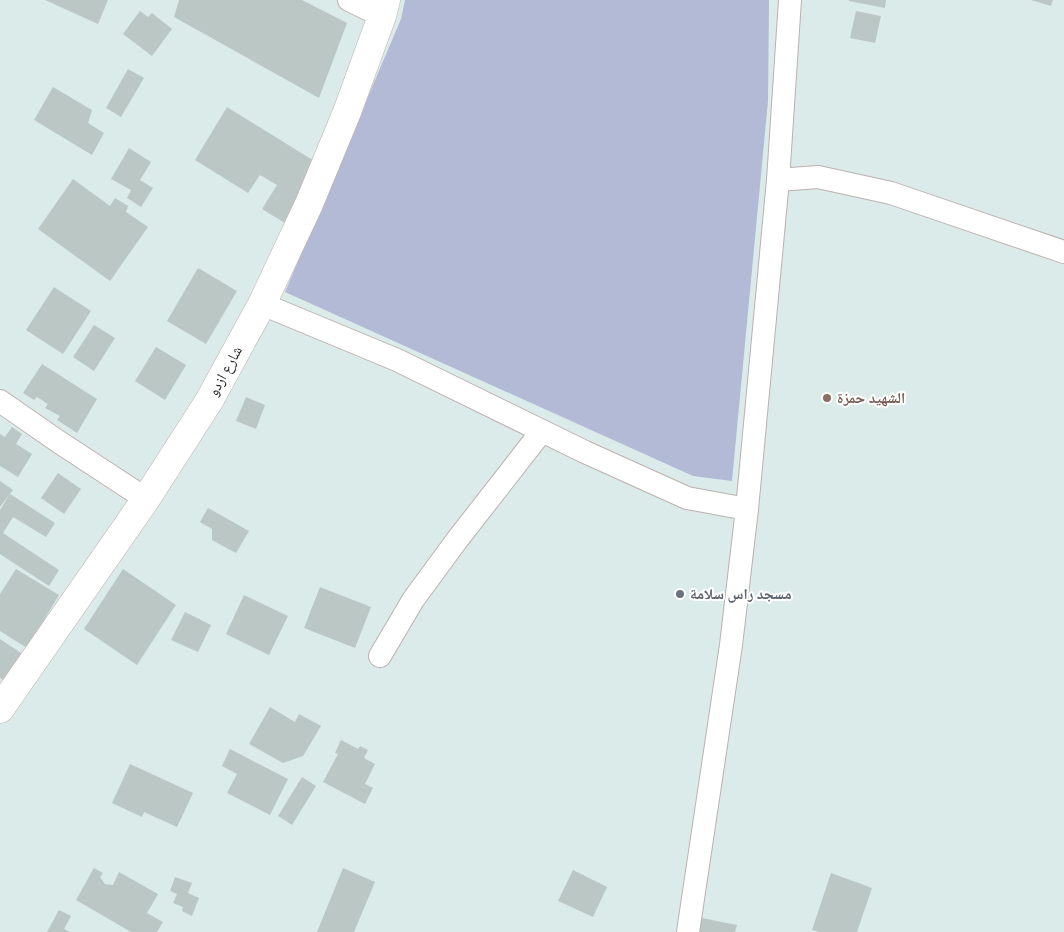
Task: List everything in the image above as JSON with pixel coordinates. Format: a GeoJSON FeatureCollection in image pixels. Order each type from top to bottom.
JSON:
{"type":"FeatureCollection","features":[{"type":"Feature","properties":{"kind":"street"},"geometry":{"type":"LineString","coordinates":[[349,0],[384,8]]}},
{"type":"Feature","properties":{"kind":"street"},"geometry":{"type":"LineString","coordinates":[[688,932],[731,645],[746,509],[778,180],[790,0]]}},
{"type":"Feature","properties":{"kind":"street","name":"شارع ازدو"},"geometry":{"type":"LineString","coordinates":[[3,697],[146,499],[209,401],[262,304],[309,204],[347,112],[384,8]]}},
{"type":"Feature","properties":{"kind":"street"},"geometry":{"type":"LineString","coordinates":[[778,180],[818,177],[891,193],[1064,252]]}},
{"type":"Feature","properties":{"kind":"street"},"geometry":{"type":"LineString","coordinates":[[262,304],[397,360],[585,452],[687,498],[746,509]]}},
{"type":"Feature","properties":{"kind":"street"},"geometry":{"type":"LineString","coordinates":[[0,401],[146,499]]}},
{"type":"Feature","properties":{"kind":"street"},"geometry":{"type":"LineString","coordinates":[[380,656],[412,600],[542,431]]}},
{"type":"Feature","properties":{"kind":"shaded area"},"geometry":{"type":"Polygon","coordinates":[[[405,0],[769,0],[768,101],[732,481],[693,476],[285,292],[401,19],[405,0]]]}},
{"type":"Feature","properties":{"kind":"building"},"geometry":{"type":"Polygon","coordinates":[[[45,0],[108,0],[98,24],[45,0]]]}},
{"type":"Feature","properties":{"kind":"building"},"geometry":{"type":"Polygon","coordinates":[[[179,0],[302,0],[347,23],[319,98],[174,17],[179,0]]]}},
{"type":"Feature","properties":{"kind":"building"},"geometry":{"type":"Polygon","coordinates":[[[849,0],[886,0],[885,8],[849,0]]]}},
{"type":"Feature","properties":{"kind":"building"},"geometry":{"type":"Polygon","coordinates":[[[1031,0],[1053,0],[1051,6],[1031,0]]]}},
{"type":"Feature","properties":{"kind":"building"},"geometry":{"type":"Polygon","coordinates":[[[140,11],[148,17],[152,13],[172,29],[152,56],[123,34],[140,11]]]}},
{"type":"Feature","properties":{"kind":"building"},"geometry":{"type":"Polygon","coordinates":[[[856,11],[881,16],[875,43],[850,38],[856,11]]]}},
{"type":"Feature","properties":{"kind":"building"},"geometry":{"type":"Polygon","coordinates":[[[128,69],[144,78],[121,117],[106,108],[128,69]]]}},
{"type":"Feature","properties":{"kind":"building"},"geometry":{"type":"Polygon","coordinates":[[[53,87],[92,110],[88,123],[104,133],[92,155],[34,120],[53,87]]]}},
{"type":"Feature","properties":{"kind":"building"},"geometry":{"type":"Polygon","coordinates":[[[227,107],[324,167],[288,225],[262,209],[277,185],[260,175],[248,193],[195,160],[227,107]]]}},
{"type":"Feature","properties":{"kind":"building"},"geometry":{"type":"Polygon","coordinates":[[[129,148],[151,162],[140,180],[153,188],[141,207],[127,198],[131,190],[111,179],[129,148]]]}},
{"type":"Feature","properties":{"kind":"building"},"geometry":{"type":"Polygon","coordinates":[[[73,179],[110,206],[115,198],[128,206],[126,212],[148,227],[110,281],[38,229],[73,179]]]}},
{"type":"Feature","properties":{"kind":"building"},"geometry":{"type":"Polygon","coordinates":[[[198,268],[237,291],[206,344],[167,321],[198,268]]]}},
{"type":"Feature","properties":{"kind":"building"},"geometry":{"type":"Polygon","coordinates":[[[54,287],[91,311],[63,354],[26,330],[54,287]]]}},
{"type":"Feature","properties":{"kind":"building"},"geometry":{"type":"Polygon","coordinates":[[[94,325],[115,338],[94,371],[73,357],[94,325]]]}},
{"type":"Feature","properties":{"kind":"building"},"geometry":{"type":"Polygon","coordinates":[[[156,347],[186,365],[165,400],[135,381],[156,347]]]}},
{"type":"Feature","properties":{"kind":"building"},"geometry":{"type":"Polygon","coordinates":[[[42,364],[97,399],[77,433],[57,420],[60,416],[45,408],[48,404],[37,397],[34,400],[23,393],[42,364]]]}},
{"type":"Feature","properties":{"kind":"building"},"geometry":{"type":"Polygon","coordinates":[[[246,397],[265,405],[256,429],[236,421],[246,397]]]}},
{"type":"Feature","properties":{"kind":"building"},"geometry":{"type":"Polygon","coordinates":[[[12,427],[22,434],[16,444],[32,454],[18,477],[0,466],[0,434],[5,437],[12,427]]]}},
{"type":"Feature","properties":{"kind":"building"},"geometry":{"type":"Polygon","coordinates":[[[58,473],[81,489],[64,514],[41,498],[58,473]]]}},
{"type":"Feature","properties":{"kind":"building"},"geometry":{"type":"Polygon","coordinates":[[[0,481],[13,490],[0,507],[0,481]]]}},
{"type":"Feature","properties":{"kind":"building"},"geometry":{"type":"Polygon","coordinates":[[[10,494],[55,523],[46,537],[13,517],[3,533],[59,570],[49,586],[0,554],[0,510],[10,494]]]}},
{"type":"Feature","properties":{"kind":"building"},"geometry":{"type":"Polygon","coordinates":[[[208,508],[249,531],[236,553],[212,540],[212,529],[200,522],[208,508]]]}},
{"type":"Feature","properties":{"kind":"building"},"geometry":{"type":"Polygon","coordinates":[[[16,569],[59,595],[27,648],[0,631],[0,594],[16,569]]]}},
{"type":"Feature","properties":{"kind":"building"},"geometry":{"type":"Polygon","coordinates":[[[123,569],[176,605],[137,665],[84,629],[123,569]]]}},
{"type":"Feature","properties":{"kind":"building"},"geometry":{"type":"Polygon","coordinates":[[[320,587],[371,607],[355,648],[304,628],[320,587]]]}},
{"type":"Feature","properties":{"kind":"building"},"geometry":{"type":"Polygon","coordinates":[[[244,595],[288,616],[269,655],[226,634],[244,595]]]}},
{"type":"Feature","properties":{"kind":"building"},"geometry":{"type":"Polygon","coordinates":[[[185,612],[211,625],[198,652],[171,640],[185,612]]]}},
{"type":"Feature","properties":{"kind":"building"},"geometry":{"type":"Polygon","coordinates":[[[0,639],[24,655],[6,682],[0,678],[0,639]]]}},
{"type":"Feature","properties":{"kind":"building"},"geometry":{"type":"Polygon","coordinates":[[[270,707],[295,722],[299,714],[321,726],[303,756],[283,763],[249,744],[270,707]]]}},
{"type":"Feature","properties":{"kind":"building"},"geometry":{"type":"Polygon","coordinates":[[[341,740],[358,749],[360,746],[368,750],[364,758],[375,764],[365,784],[373,788],[365,804],[323,782],[338,754],[335,753],[341,740]]]}},
{"type":"Feature","properties":{"kind":"building"},"geometry":{"type":"Polygon","coordinates":[[[230,749],[288,779],[270,815],[227,793],[237,774],[222,766],[230,749]]]}},
{"type":"Feature","properties":{"kind":"building"},"geometry":{"type":"Polygon","coordinates":[[[130,764],[193,793],[177,827],[144,812],[142,817],[112,803],[130,764]]]}},
{"type":"Feature","properties":{"kind":"building"},"geometry":{"type":"Polygon","coordinates":[[[302,777],[316,786],[292,825],[278,816],[302,777]]]}},
{"type":"Feature","properties":{"kind":"building"},"geometry":{"type":"Polygon","coordinates":[[[94,868],[103,873],[100,877],[105,884],[113,885],[119,872],[158,894],[147,913],[163,922],[157,932],[131,932],[76,900],[94,868]]]}},
{"type":"Feature","properties":{"kind":"building"},"geometry":{"type":"Polygon","coordinates":[[[343,868],[375,882],[354,932],[317,932],[343,868]]]}},
{"type":"Feature","properties":{"kind":"building"},"geometry":{"type":"Polygon","coordinates":[[[573,870],[607,887],[593,917],[558,901],[573,870]]]}},
{"type":"Feature","properties":{"kind":"building"},"geometry":{"type":"Polygon","coordinates":[[[831,873],[872,888],[857,932],[819,932],[812,930],[831,873]]]}},
{"type":"Feature","properties":{"kind":"building"},"geometry":{"type":"Polygon","coordinates":[[[175,877],[192,883],[188,893],[199,898],[192,916],[182,911],[183,907],[173,903],[177,894],[170,891],[175,877]]]}},
{"type":"Feature","properties":{"kind":"building"},"geometry":{"type":"Polygon","coordinates":[[[59,910],[71,916],[64,929],[70,932],[47,932],[59,910]]]}},
{"type":"Feature","properties":{"kind":"building"},"geometry":{"type":"Polygon","coordinates":[[[702,918],[737,925],[735,932],[699,932],[702,918]]]}},
{"type":"Feature","properties":{"kind":"place","name":"الشهيد حمزة"},"geometry":{"type":"Point","coordinates":[827,398]}},
{"type":"Feature","properties":{"kind":"place","name":"مسجد راس سلامة"},"geometry":{"type":"Point","coordinates":[680,594]}}]}
